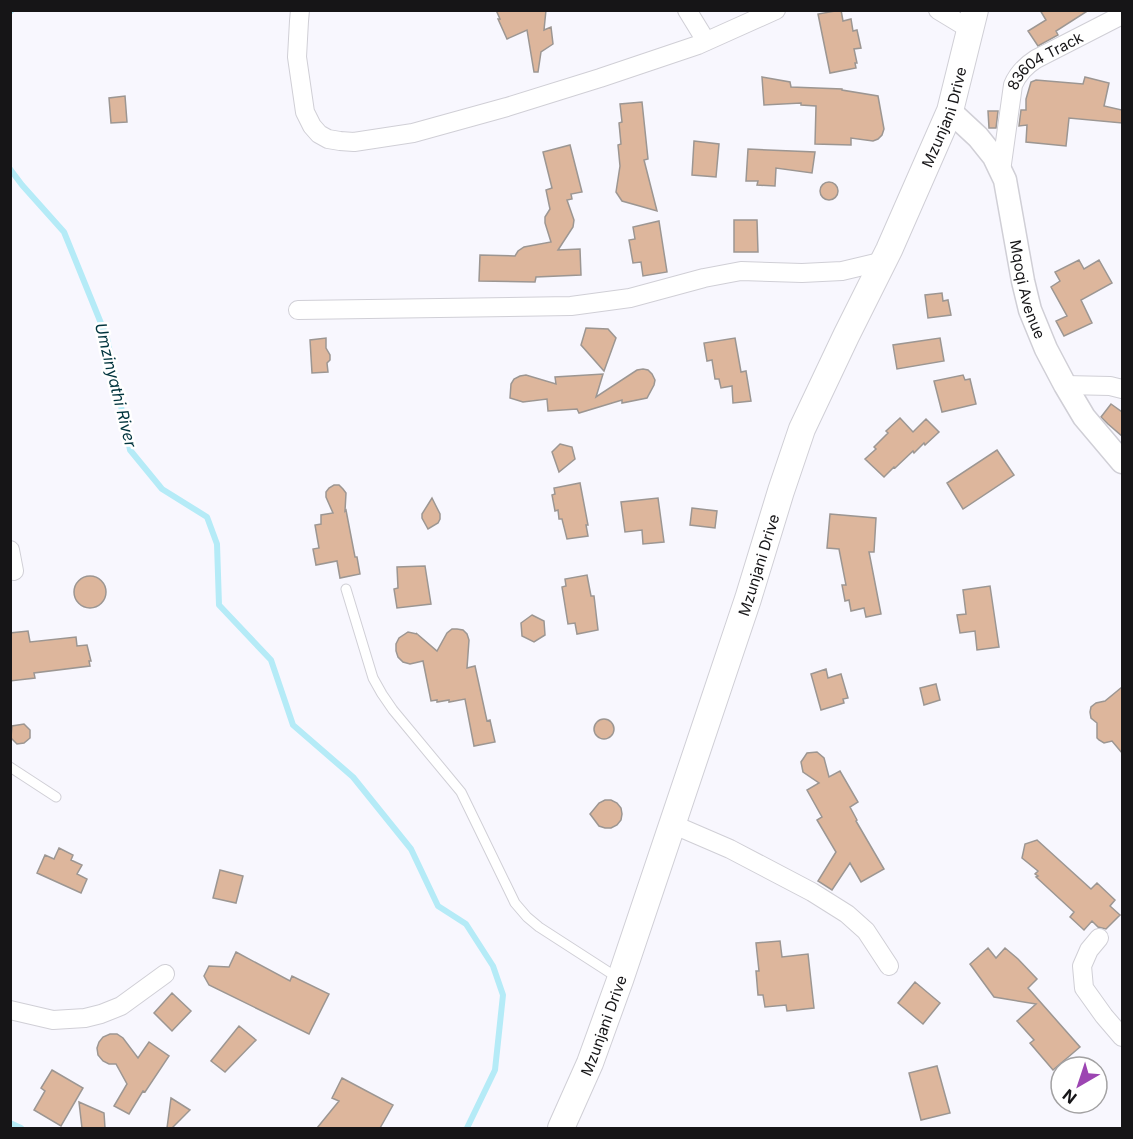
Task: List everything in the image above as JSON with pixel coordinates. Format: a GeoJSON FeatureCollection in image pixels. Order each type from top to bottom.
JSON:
{"type":"FeatureCollection","features":[{"type":"Feature","properties":{"kind":"main road","name":"Mzunjani Drive"},"geometry":{"type":"LineString","coordinates":[[561,1128],[590,1063],[620,980],[802,429],[884,261],[950,111],[973,20]]}},
{"type":"Feature","properties":{"kind":"street"},"geometry":{"type":"LineString","coordinates":[[300,10],[297,57],[305,112],[319,134],[328,139],[354,142],[413,133],[600,78],[706,41],[776,10]]}},
{"type":"Feature","properties":{"kind":"street"},"geometry":{"type":"LineString","coordinates":[[687,10],[706,41]]}},
{"type":"Feature","properties":{"kind":"street"},"geometry":{"type":"LineString","coordinates":[[938,10],[973,20]]}},
{"type":"Feature","properties":{"kind":"street","name":"83604 Track"},"geometry":{"type":"LineString","coordinates":[[1001,171],[1013,85],[1025,66],[1122,15]]}},
{"type":"Feature","properties":{"kind":"street","name":"Mqoqi Avenue"},"geometry":{"type":"LineString","coordinates":[[950,111],[978,137],[994,157],[1001,171],[1005,180],[1030,310],[1046,349],[1084,417],[1122,462]]}},
{"type":"Feature","properties":{"kind":"street"},"geometry":{"type":"LineString","coordinates":[[298,310],[571,306],[630,298],[704,278],[741,271],[802,273],[842,271],[884,261]]}},
{"type":"Feature","properties":{"kind":"street"},"geometry":{"type":"LineString","coordinates":[[1065,385],[1110,386],[1122,389]]}},
{"type":"Feature","properties":{"kind":"street"},"geometry":{"type":"LineString","coordinates":[[10,550],[14,571]]}},
{"type":"Feature","properties":{"kind":"street"},"geometry":{"type":"LineString","coordinates":[[672,824],[730,849],[812,892],[847,914],[866,932],[889,966]]}},
{"type":"Feature","properties":{"kind":"street"},"geometry":{"type":"LineString","coordinates":[[1098,938],[1089,950],[1082,966],[1084,988],[1122,1037]]}},
{"type":"Feature","properties":{"kind":"street"},"geometry":{"type":"LineString","coordinates":[[10,1010],[53,1020],[85,1018],[122,1006],[165,974]]}},
{"type":"Feature","properties":{"kind":"lane"},"geometry":{"type":"LineString","coordinates":[[346,589],[373,678],[393,710],[461,792],[515,903],[539,927],[620,980]]}},
{"type":"Feature","properties":{"kind":"lane"},"geometry":{"type":"LineString","coordinates":[[10,767],[56,796]]}},
{"type":"Feature","properties":{"kind":"building"},"geometry":{"type":"Polygon","coordinates":[[[496,10],[546,10],[544,30],[551,27],[553,44],[541,52],[538,72],[534,72],[527,30],[507,39],[496,10]]]}},
{"type":"Feature","properties":{"kind":"building"},"geometry":{"type":"Polygon","coordinates":[[[841,10],[843,21],[851,19],[853,31],[857,30],[861,48],[854,49],[856,68],[830,73],[818,14],[841,10]]]}},
{"type":"Feature","properties":{"kind":"building"},"geometry":{"type":"Polygon","coordinates":[[[1040,10],[1089,10],[1056,31],[1058,35],[1038,46],[1028,31],[1046,20],[1040,10]]]}},
{"type":"Feature","properties":{"kind":"building"},"geometry":{"type":"Polygon","coordinates":[[[762,77],[790,82],[791,87],[842,89],[878,96],[884,129],[882,135],[873,141],[851,138],[851,145],[815,144],[816,106],[801,105],[801,103],[764,105],[762,77]]]}},
{"type":"Feature","properties":{"kind":"building"},"geometry":{"type":"Polygon","coordinates":[[[1085,77],[1109,83],[1104,106],[1122,110],[1122,123],[1069,118],[1066,146],[1026,142],[1027,125],[1019,126],[1021,110],[1026,110],[1026,99],[1031,82],[1036,80],[1083,84],[1085,77]]]}},
{"type":"Feature","properties":{"kind":"building"},"geometry":{"type":"Polygon","coordinates":[[[125,96],[127,122],[111,123],[109,98],[125,96]]]}},
{"type":"Feature","properties":{"kind":"building"},"geometry":{"type":"Polygon","coordinates":[[[642,102],[648,159],[644,160],[657,211],[622,201],[616,192],[620,166],[618,145],[621,144],[619,123],[622,122],[620,104],[642,102]]]}},
{"type":"Feature","properties":{"kind":"building"},"geometry":{"type":"Polygon","coordinates":[[[988,111],[998,111],[996,128],[989,128],[988,111]]]}},
{"type":"Feature","properties":{"kind":"building"},"geometry":{"type":"Polygon","coordinates":[[[694,141],[719,144],[716,177],[692,175],[694,141]]]}},
{"type":"Feature","properties":{"kind":"building"},"geometry":{"type":"Polygon","coordinates":[[[570,145],[582,192],[571,194],[572,199],[567,200],[574,220],[573,227],[558,250],[580,249],[581,275],[536,277],[535,282],[479,281],[480,255],[515,256],[524,247],[551,242],[545,217],[550,209],[546,190],[552,188],[543,152],[570,145]]]}},
{"type":"Feature","properties":{"kind":"building"},"geometry":{"type":"Polygon","coordinates":[[[748,149],[815,152],[812,173],[776,168],[775,186],[757,185],[758,181],[746,181],[748,149]]]}},
{"type":"Feature","properties":{"kind":"building"},"geometry":{"type":"Polygon","coordinates":[[[825,182],[833,182],[838,187],[836,198],[825,200],[820,195],[820,187],[825,182]]]}},
{"type":"Feature","properties":{"kind":"building"},"geometry":{"type":"Polygon","coordinates":[[[734,220],[757,220],[758,252],[734,252],[734,220]]]}},
{"type":"Feature","properties":{"kind":"building"},"geometry":{"type":"Polygon","coordinates":[[[659,221],[667,272],[643,276],[641,262],[633,263],[629,240],[635,239],[633,227],[659,221]]]}},
{"type":"Feature","properties":{"kind":"building"},"geometry":{"type":"Polygon","coordinates":[[[1079,260],[1084,269],[1099,260],[1112,283],[1081,300],[1092,323],[1064,336],[1056,321],[1067,316],[1051,287],[1060,281],[1055,272],[1079,260]]]}},
{"type":"Feature","properties":{"kind":"building"},"geometry":{"type":"Polygon","coordinates":[[[942,293],[943,301],[948,300],[951,315],[928,318],[925,295],[942,293]]]}},
{"type":"Feature","properties":{"kind":"building"},"geometry":{"type":"Polygon","coordinates":[[[586,328],[608,329],[616,338],[604,371],[581,345],[586,328]]]}},
{"type":"Feature","properties":{"kind":"building"},"geometry":{"type":"Polygon","coordinates":[[[326,338],[326,348],[330,355],[327,363],[328,372],[312,373],[310,340],[326,338]]]}},
{"type":"Feature","properties":{"kind":"building"},"geometry":{"type":"Polygon","coordinates":[[[735,338],[741,372],[746,371],[751,401],[733,403],[732,386],[721,388],[719,379],[715,379],[712,360],[707,361],[704,343],[735,338]]]}},
{"type":"Feature","properties":{"kind":"building"},"geometry":{"type":"Polygon","coordinates":[[[940,338],[944,361],[897,369],[893,345],[940,338]]]}},
{"type":"Feature","properties":{"kind":"building"},"geometry":{"type":"Polygon","coordinates":[[[637,370],[648,370],[655,380],[647,398],[622,403],[622,400],[579,413],[577,409],[548,411],[547,399],[523,402],[510,398],[511,384],[520,376],[526,375],[556,384],[555,377],[603,374],[596,397],[637,370]]]}},
{"type":"Feature","properties":{"kind":"building"},"geometry":{"type":"Polygon","coordinates":[[[963,375],[965,380],[970,379],[976,404],[942,412],[934,381],[963,375]]]}},
{"type":"Feature","properties":{"kind":"building"},"geometry":{"type":"Polygon","coordinates":[[[1111,404],[1122,412],[1122,436],[1101,417],[1111,404]]]}},
{"type":"Feature","properties":{"kind":"building"},"geometry":{"type":"Polygon","coordinates":[[[900,418],[913,432],[926,419],[939,432],[884,477],[865,459],[888,433],[886,431],[900,418]]]}},
{"type":"Feature","properties":{"kind":"building"},"geometry":{"type":"Polygon","coordinates":[[[560,444],[572,447],[575,459],[559,472],[552,452],[560,444]]]}},
{"type":"Feature","properties":{"kind":"building"},"geometry":{"type":"Polygon","coordinates":[[[997,450],[1014,475],[963,509],[947,483],[997,450]]]}},
{"type":"Feature","properties":{"kind":"building"},"geometry":{"type":"Polygon","coordinates":[[[580,483],[588,536],[567,539],[562,519],[559,519],[558,510],[555,511],[552,495],[555,494],[554,488],[580,483]]]}},
{"type":"Feature","properties":{"kind":"building"},"geometry":{"type":"Polygon","coordinates":[[[334,485],[339,485],[346,493],[345,511],[360,574],[340,578],[337,561],[316,565],[313,549],[319,548],[315,525],[321,524],[321,515],[333,513],[326,492],[334,485]]]}},
{"type":"Feature","properties":{"kind":"building"},"geometry":{"type":"Polygon","coordinates":[[[432,498],[440,519],[428,529],[422,514],[432,498]]]}},
{"type":"Feature","properties":{"kind":"building"},"geometry":{"type":"Polygon","coordinates":[[[658,498],[664,542],[643,544],[642,530],[625,532],[621,502],[658,498]]]}},
{"type":"Feature","properties":{"kind":"building"},"geometry":{"type":"Polygon","coordinates":[[[692,508],[717,511],[715,528],[690,525],[692,508]]]}},
{"type":"Feature","properties":{"kind":"building"},"geometry":{"type":"Polygon","coordinates":[[[830,514],[876,518],[874,552],[869,552],[881,614],[866,617],[864,608],[851,611],[849,600],[845,601],[842,585],[846,585],[839,549],[827,548],[830,514]]]}},
{"type":"Feature","properties":{"kind":"building"},"geometry":{"type":"Polygon","coordinates":[[[425,566],[431,604],[397,608],[394,589],[398,588],[397,567],[425,566]]]}},
{"type":"Feature","properties":{"kind":"building"},"geometry":{"type":"Polygon","coordinates":[[[587,575],[591,596],[594,596],[598,630],[577,634],[575,623],[568,624],[562,587],[566,586],[565,579],[587,575]]]}},
{"type":"Feature","properties":{"kind":"building"},"geometry":{"type":"Polygon","coordinates":[[[90,576],[101,581],[106,592],[101,603],[90,608],[79,603],[74,592],[79,581],[90,576]]]}},
{"type":"Feature","properties":{"kind":"building"},"geometry":{"type":"Polygon","coordinates":[[[990,586],[999,647],[977,650],[975,631],[960,633],[957,615],[966,614],[963,590],[990,586]]]}},
{"type":"Feature","properties":{"kind":"building"},"geometry":{"type":"Polygon","coordinates":[[[532,615],[544,621],[545,635],[534,642],[522,636],[521,623],[532,615]]]}},
{"type":"Feature","properties":{"kind":"building"},"geometry":{"type":"Polygon","coordinates":[[[452,629],[463,630],[467,634],[469,640],[467,668],[475,666],[487,721],[490,720],[495,742],[474,746],[465,699],[449,702],[449,700],[431,701],[423,661],[410,664],[398,657],[396,644],[399,638],[408,632],[416,633],[437,651],[447,633],[452,629]]]}},
{"type":"Feature","properties":{"kind":"building"},"geometry":{"type":"Polygon","coordinates":[[[28,631],[30,642],[76,637],[77,646],[87,645],[90,666],[34,673],[35,678],[10,681],[10,633],[28,631]]]}},
{"type":"Feature","properties":{"kind":"building"},"geometry":{"type":"Polygon","coordinates":[[[826,669],[828,678],[841,674],[848,698],[843,699],[844,703],[821,710],[811,674],[826,669]]]}},
{"type":"Feature","properties":{"kind":"building"},"geometry":{"type":"Polygon","coordinates":[[[936,684],[940,700],[924,705],[920,688],[936,684]]]}},
{"type":"Feature","properties":{"kind":"building"},"geometry":{"type":"Polygon","coordinates":[[[1122,687],[1122,753],[1112,741],[1104,743],[1097,738],[1097,723],[1091,718],[1090,712],[1091,707],[1096,703],[1105,701],[1122,687]]]}},
{"type":"Feature","properties":{"kind":"building"},"geometry":{"type":"Polygon","coordinates":[[[600,719],[608,719],[614,725],[614,733],[608,739],[600,739],[594,733],[594,725],[600,719]]]}},
{"type":"Feature","properties":{"kind":"building"},"geometry":{"type":"Polygon","coordinates":[[[24,724],[30,730],[30,738],[24,743],[17,744],[11,738],[12,726],[24,724]]]}},
{"type":"Feature","properties":{"kind":"building"},"geometry":{"type":"Polygon","coordinates":[[[817,752],[824,758],[829,777],[840,771],[858,802],[850,807],[884,869],[861,882],[850,863],[832,890],[818,881],[836,852],[817,820],[822,817],[807,790],[819,783],[803,772],[801,762],[807,753],[817,752]]]}},
{"type":"Feature","properties":{"kind":"building"},"geometry":{"type":"Polygon","coordinates":[[[605,800],[617,803],[621,808],[621,820],[611,828],[599,826],[590,814],[599,803],[605,800]]]}},
{"type":"Feature","properties":{"kind":"building"},"geometry":{"type":"Polygon","coordinates":[[[1037,840],[1091,889],[1097,883],[1115,900],[1110,906],[1120,915],[1106,929],[1098,927],[1092,921],[1084,930],[1070,917],[1074,912],[1036,877],[1038,876],[1035,874],[1038,871],[1022,858],[1025,844],[1037,840]]]}},
{"type":"Feature","properties":{"kind":"building"},"geometry":{"type":"Polygon","coordinates":[[[59,848],[73,855],[71,860],[82,865],[77,874],[87,879],[81,893],[37,873],[45,855],[54,859],[59,848]]]}},
{"type":"Feature","properties":{"kind":"building"},"geometry":{"type":"Polygon","coordinates":[[[220,870],[243,876],[236,903],[213,898],[220,870]]]}},
{"type":"Feature","properties":{"kind":"building"},"geometry":{"type":"Polygon","coordinates":[[[780,941],[782,957],[808,954],[814,1008],[787,1011],[786,1005],[765,1007],[763,995],[758,995],[756,971],[759,971],[756,943],[780,941]]]}},
{"type":"Feature","properties":{"kind":"building"},"geometry":{"type":"Polygon","coordinates":[[[988,948],[996,958],[1005,948],[1037,979],[1028,988],[1080,1047],[1071,1055],[1049,1055],[1049,1065],[1030,1043],[1034,1040],[1017,1021],[1036,1004],[994,997],[970,964],[988,948]]]}},
{"type":"Feature","properties":{"kind":"building"},"geometry":{"type":"Polygon","coordinates":[[[236,952],[290,981],[292,976],[329,994],[309,1034],[209,985],[204,976],[209,966],[229,967],[236,952]]]}},
{"type":"Feature","properties":{"kind":"building"},"geometry":{"type":"Polygon","coordinates":[[[915,982],[940,1003],[923,1024],[898,1003],[915,982]]]}},
{"type":"Feature","properties":{"kind":"building"},"geometry":{"type":"Polygon","coordinates":[[[172,993],[191,1011],[172,1031],[154,1013],[172,993]]]}},
{"type":"Feature","properties":{"kind":"building"},"geometry":{"type":"Polygon","coordinates":[[[239,1026],[256,1040],[225,1072],[211,1061],[239,1026]]]}},
{"type":"Feature","properties":{"kind":"building"},"geometry":{"type":"Polygon","coordinates":[[[110,1034],[117,1034],[123,1038],[138,1058],[149,1042],[169,1056],[129,1114],[114,1106],[127,1084],[116,1064],[103,1061],[98,1055],[99,1042],[110,1034]]]}},
{"type":"Feature","properties":{"kind":"building"},"geometry":{"type":"Polygon","coordinates":[[[937,1066],[950,1113],[921,1120],[909,1073],[937,1066]]]}},
{"type":"Feature","properties":{"kind":"building"},"geometry":{"type":"Polygon","coordinates":[[[52,1070],[83,1088],[61,1126],[34,1110],[45,1091],[41,1088],[52,1070]]]}},
{"type":"Feature","properties":{"kind":"building"},"geometry":{"type":"Polygon","coordinates":[[[342,1078],[393,1105],[380,1128],[317,1128],[339,1101],[332,1098],[342,1078]]]}},
{"type":"Feature","properties":{"kind":"building"},"geometry":{"type":"Polygon","coordinates":[[[171,1098],[190,1110],[172,1128],[167,1128],[171,1098]]]}},
{"type":"Feature","properties":{"kind":"building"},"geometry":{"type":"Polygon","coordinates":[[[79,1102],[104,1113],[105,1128],[82,1128],[79,1102]]]}},
{"type":"Feature","properties":{"kind":"waterway","name":"Umzinyathi River"},"geometry":{"type":"LineString","coordinates":[[10,169],[64,232],[107,338],[130,450],[162,489],[207,517],[217,544],[219,605],[271,660],[293,725],[353,777],[411,849],[438,906],[466,924],[493,966],[503,995],[495,1070],[467,1128]]}},
{"type":"Feature","properties":{"kind":"waterway"},"geometry":{"type":"LineString","coordinates":[[10,1123],[21,1128]]}}]}
